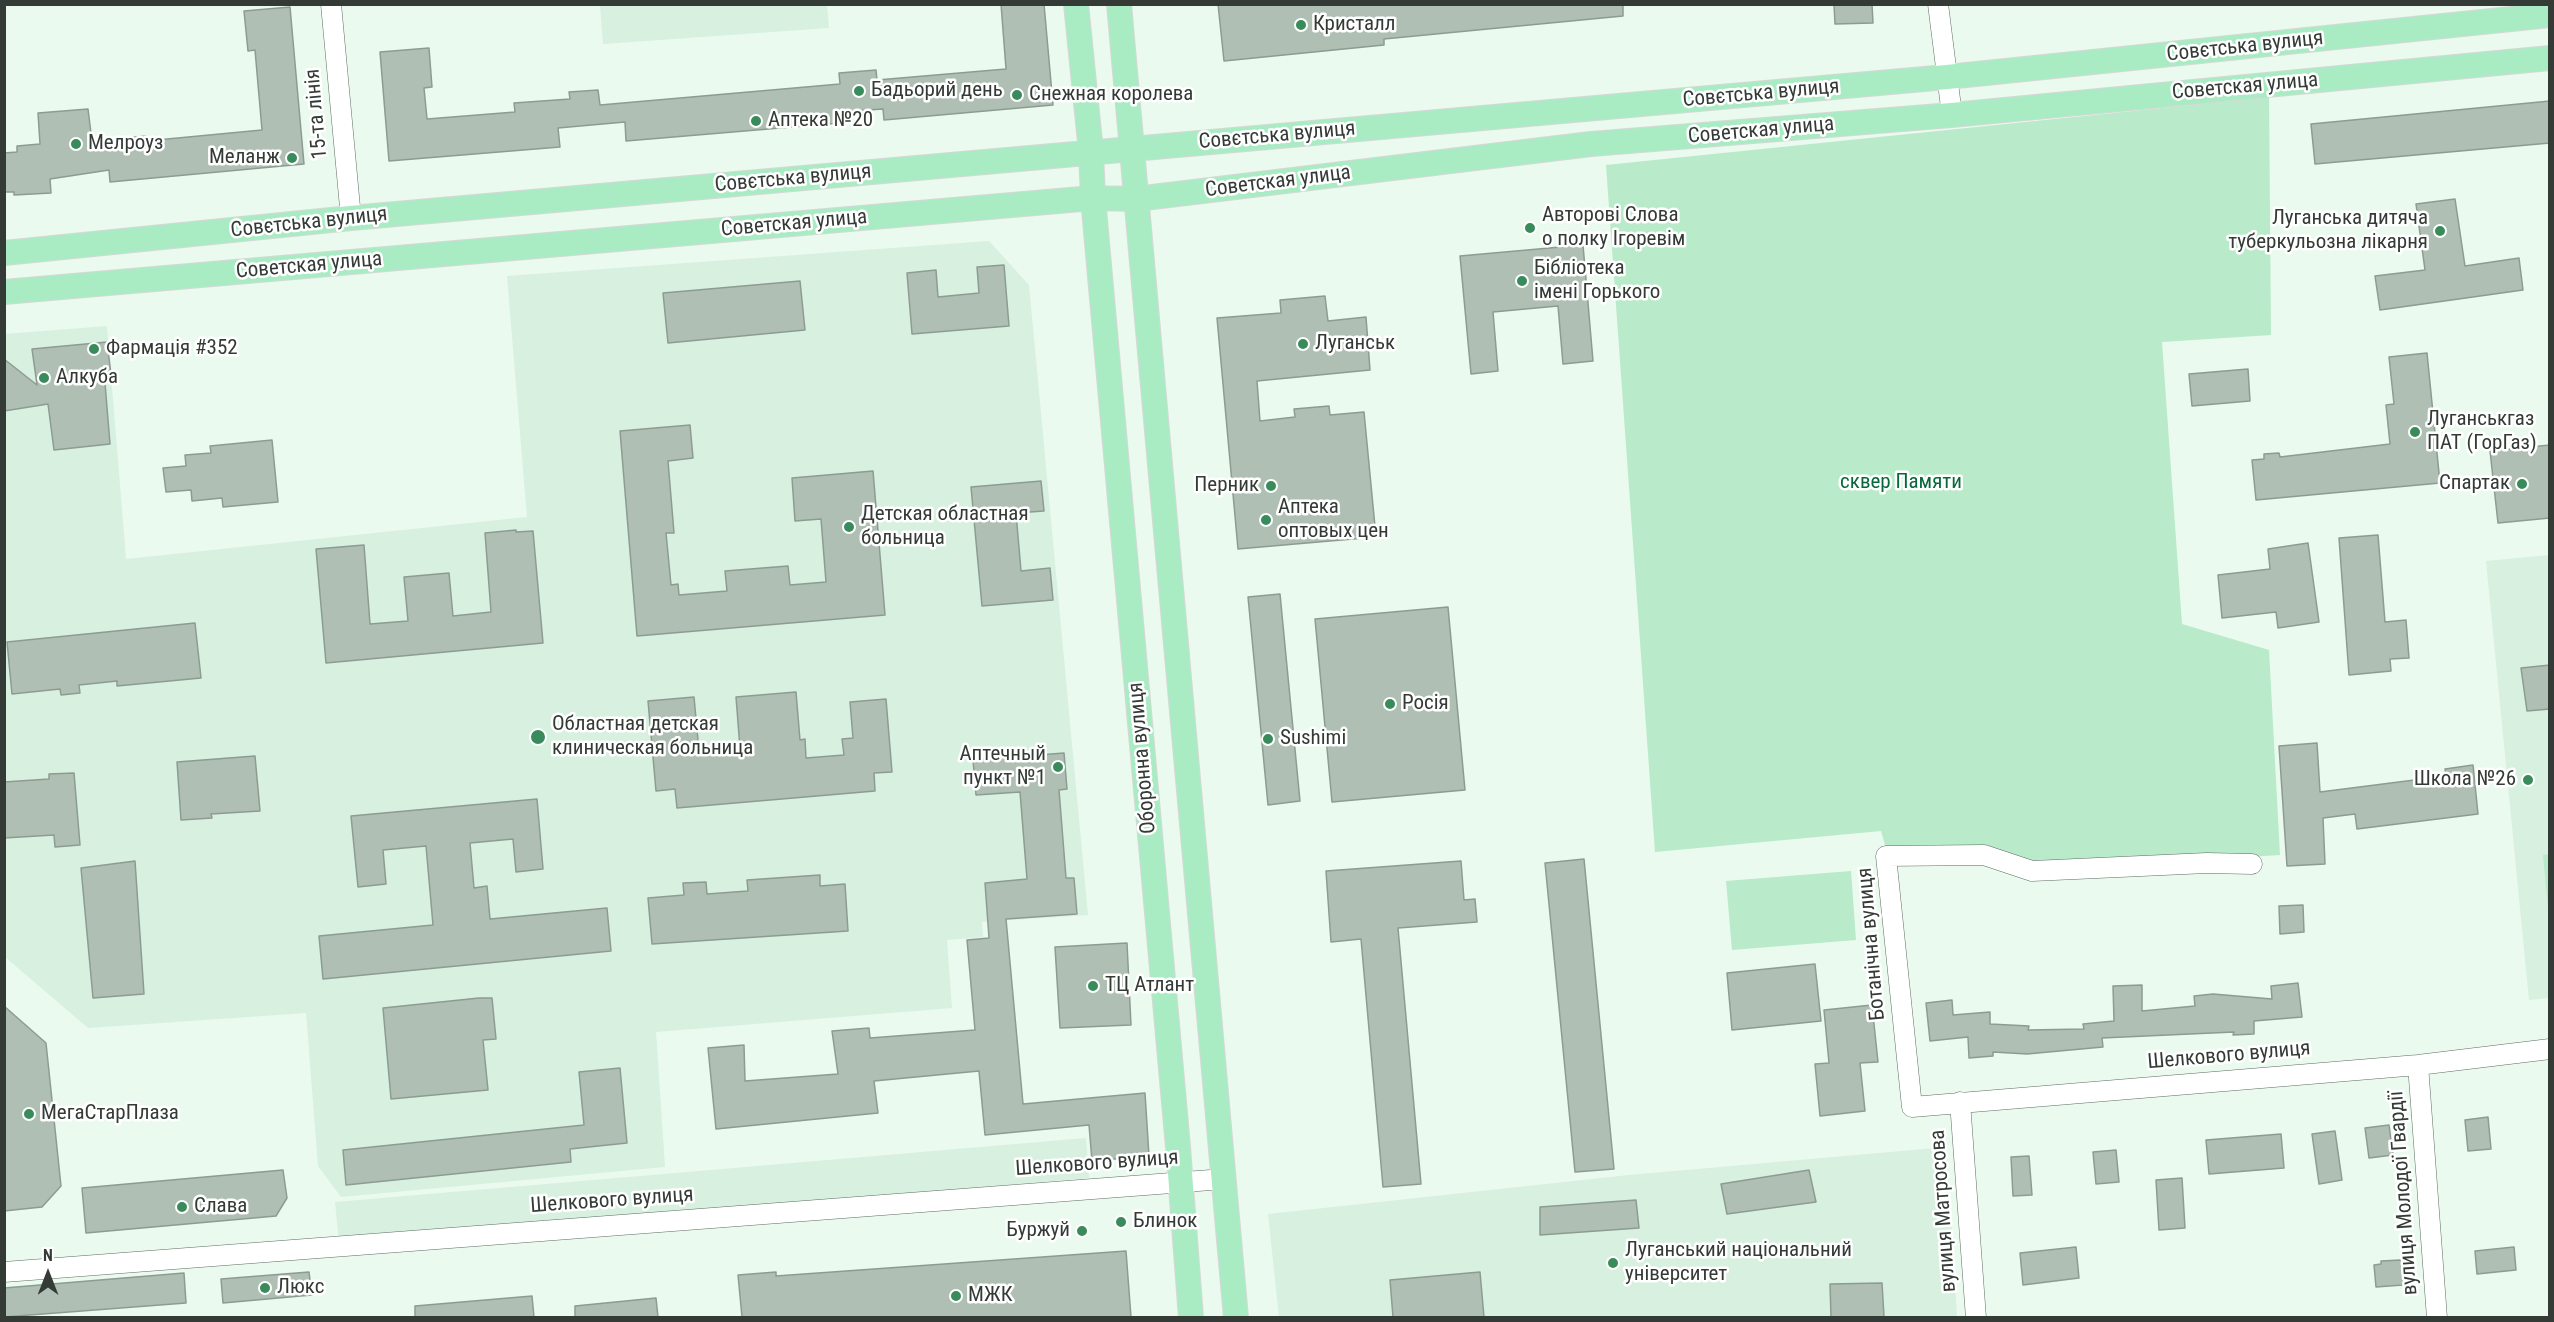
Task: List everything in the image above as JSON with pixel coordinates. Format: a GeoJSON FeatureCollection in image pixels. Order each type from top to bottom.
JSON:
{"type":"FeatureCollection","features":[{"type":"Feature","properties":{"kind":"main road","name":"Оборонна вулиця"},"geometry":{"type":"LineString","coordinates":[[1076,4],[1091,152],[1093,198],[1181,1182],[1191,1317]]}},
{"type":"Feature","properties":{"kind":"main road","name":"Оборонна вулиця"},"geometry":{"type":"LineString","coordinates":[[1119,4],[1236,1317]]}},
{"type":"Feature","properties":{"kind":"main road","name":"Совєтська вулиця"},"geometry":{"type":"LineString","coordinates":[[4,252],[351,218],[1947,77],[2550,15]]}},
{"type":"Feature","properties":{"kind":"main road","name":"Советская улица"},"geometry":{"type":"LineString","coordinates":[[4,292],[1093,198],[1136,199],[1591,144],[1952,115],[2550,58]]}},
{"type":"Feature","properties":{"kind":"street","name":"15-та лінія"},"geometry":{"type":"LineString","coordinates":[[331,4],[351,218]]}},
{"type":"Feature","properties":{"kind":"street"},"geometry":{"type":"LineString","coordinates":[[1938,4],[1952,115]]}},
{"type":"Feature","properties":{"kind":"street","name":"Ботанічна вулиця"},"geometry":{"type":"LineString","coordinates":[[1912,1107],[1886,856],[1984,855],[2032,871],[2207,863],[2252,864]]}},
{"type":"Feature","properties":{"kind":"street","name":"Шелкового вулиця"},"geometry":{"type":"LineString","coordinates":[[1912,1107],[2418,1065],[2550,1049]]}},
{"type":"Feature","properties":{"kind":"street","name":"вулиця Молодої Гвардії"},"geometry":{"type":"LineString","coordinates":[[2418,1065],[2438,1317]]}},
{"type":"Feature","properties":{"kind":"street","name":"вулиця Матросова"},"geometry":{"type":"LineString","coordinates":[[1960,1102],[1976,1317]]}},
{"type":"Feature","properties":{"kind":"street","name":"Шелкового вулиця"},"geometry":{"type":"LineString","coordinates":[[4,1272],[1224,1179]]}},
{"type":"Feature","properties":{"kind":"shaded area"},"geometry":{"type":"Polygon","coordinates":[[[600,5],[827,5],[829,28],[603,44],[600,5]]]}},
{"type":"Feature","properties":{"kind":"shaded area","name":"Областная детская клиническая больница"},"geometry":{"type":"Polygon","coordinates":[[[989,241],[1029,285],[1088,915],[982,922],[983,937],[947,940],[952,1008],[656,1032],[665,1167],[341,1197],[318,1166],[306,1013],[88,1028],[5,957],[5,334],[107,326],[126,559],[527,517],[507,276],[989,241]]]}},
{"type":"Feature","properties":{"kind":"shaded area","name":"Школа №26"},"geometry":{"type":"Polygon","coordinates":[[[2549,555],[2549,998],[2529,1000],[2486,561],[2549,555]]]}},
{"type":"Feature","properties":{"kind":"shaded area"},"geometry":{"type":"Polygon","coordinates":[[[1086,1138],[1089,1178],[339,1242],[335,1202],[1086,1138]]]}},
{"type":"Feature","properties":{"kind":"shaded area","name":"Луганський національний університет"},"geometry":{"type":"Polygon","coordinates":[[[1947,1147],[1957,1317],[1279,1317],[1268,1214],[1629,1175],[1947,1147]]]}},
{"type":"Feature","properties":{"kind":"green space","name":"сквер Памяти"},"geometry":{"type":"Polygon","coordinates":[[[2269,97],[2271,335],[2162,342],[2182,624],[2269,650],[2280,855],[2089,867],[1887,852],[1881,831],[1655,852],[1606,165],[2269,97]]]}},
{"type":"Feature","properties":{"kind":"green space"},"geometry":{"type":"Polygon","coordinates":[[[2550,854],[2549,918],[2543,855],[2550,854]]]}},
{"type":"Feature","properties":{"kind":"green space"},"geometry":{"type":"Polygon","coordinates":[[[1851,871],[1856,940],[1732,950],[1726,881],[1851,871]]]}},
{"type":"Feature","properties":{"kind":"building"},"geometry":{"type":"Polygon","coordinates":[[[1001,4],[1044,4],[1053,105],[884,120],[883,109],[839,112],[840,123],[626,141],[625,122],[558,128],[560,147],[389,161],[380,52],[429,48],[432,87],[424,88],[427,119],[515,112],[514,103],[570,99],[569,92],[598,90],[600,105],[840,84],[839,73],[876,70],[877,80],[1006,69],[1001,4]]]}},
{"type":"Feature","properties":{"kind":"building"},"geometry":{"type":"Polygon","coordinates":[[[1218,4],[1623,4],[1623,16],[1384,39],[1384,45],[1224,61],[1218,4]]]}},
{"type":"Feature","properties":{"kind":"building"},"geometry":{"type":"Polygon","coordinates":[[[1834,4],[1872,4],[1873,23],[1835,24],[1834,4]]]}},
{"type":"Feature","properties":{"kind":"building"},"geometry":{"type":"Polygon","coordinates":[[[290,7],[304,164],[110,182],[109,170],[50,179],[51,193],[14,195],[14,192],[4,192],[4,153],[17,152],[17,146],[40,144],[38,113],[88,109],[92,141],[146,136],[146,141],[262,130],[255,50],[248,51],[244,11],[290,7]]]}},
{"type":"Feature","properties":{"kind":"building"},"geometry":{"type":"Polygon","coordinates":[[[2550,101],[2550,143],[2315,164],[2311,124],[2550,101]]]}},
{"type":"Feature","properties":{"kind":"building","name":"Луганська дитяча туберкульозна лікарня"},"geometry":{"type":"Polygon","coordinates":[[[2455,199],[2465,266],[2519,258],[2523,290],[2380,310],[2375,276],[2425,270],[2416,204],[2455,199]]]}},
{"type":"Feature","properties":{"kind":"building"},"geometry":{"type":"Polygon","coordinates":[[[1583,245],[1593,361],[1563,364],[1558,306],[1493,312],[1498,371],[1471,374],[1460,256],[1583,245]]]}},
{"type":"Feature","properties":{"kind":"building"},"geometry":{"type":"Polygon","coordinates":[[[1004,265],[1009,326],[912,334],[907,273],[936,270],[938,297],[979,293],[977,267],[1004,265]]]}},
{"type":"Feature","properties":{"kind":"building"},"geometry":{"type":"Polygon","coordinates":[[[800,281],[805,330],[668,343],[663,293],[800,281]]]}},
{"type":"Feature","properties":{"kind":"building"},"geometry":{"type":"Polygon","coordinates":[[[1325,296],[1328,321],[1366,317],[1370,370],[1257,381],[1260,421],[1295,417],[1294,409],[1329,406],[1330,415],[1364,412],[1376,537],[1238,549],[1217,318],[1281,313],[1280,300],[1325,296]]]}},
{"type":"Feature","properties":{"kind":"building"},"geometry":{"type":"Polygon","coordinates":[[[107,342],[112,382],[105,383],[110,444],[54,450],[48,404],[4,411],[4,359],[37,385],[32,349],[107,342]]]}},
{"type":"Feature","properties":{"kind":"building","name":"Луганськгаз ПАТ (ГорГаз)"},"geometry":{"type":"Polygon","coordinates":[[[2427,353],[2440,483],[2256,500],[2252,460],[2264,459],[2264,454],[2279,453],[2280,457],[2390,444],[2386,405],[2394,404],[2389,357],[2427,353]]]}},
{"type":"Feature","properties":{"kind":"building"},"geometry":{"type":"Polygon","coordinates":[[[2248,369],[2250,401],[2192,406],[2189,374],[2248,369]]]}},
{"type":"Feature","properties":{"kind":"building","name":"Детская областная больница"},"geometry":{"type":"Polygon","coordinates":[[[690,425],[693,458],[668,461],[674,533],[666,533],[671,585],[678,584],[679,595],[727,591],[725,571],[788,566],[790,585],[826,582],[821,519],[795,521],[792,478],[873,471],[885,615],[637,636],[620,431],[690,425]]]}},
{"type":"Feature","properties":{"kind":"building"},"geometry":{"type":"Polygon","coordinates":[[[272,440],[278,502],[223,507],[222,498],[192,501],[191,490],[166,492],[163,468],[186,466],[185,455],[211,453],[210,446],[272,440]]]}},
{"type":"Feature","properties":{"kind":"building","name":"Спартак"},"geometry":{"type":"Polygon","coordinates":[[[2550,445],[2550,518],[2498,523],[2490,451],[2550,445]]]}},
{"type":"Feature","properties":{"kind":"building"},"geometry":{"type":"Polygon","coordinates":[[[1041,481],[1044,511],[1016,513],[1021,571],[1050,568],[1053,600],[982,606],[971,487],[1041,481]]]}},
{"type":"Feature","properties":{"kind":"building"},"geometry":{"type":"Polygon","coordinates":[[[516,530],[516,532],[533,531],[543,643],[326,663],[316,549],[364,545],[370,624],[408,621],[404,577],[449,573],[453,616],[491,612],[485,533],[516,530]]]}},
{"type":"Feature","properties":{"kind":"building"},"geometry":{"type":"Polygon","coordinates":[[[2378,535],[2385,622],[2406,620],[2409,658],[2390,659],[2391,671],[2349,675],[2339,538],[2378,535]]]}},
{"type":"Feature","properties":{"kind":"building"},"geometry":{"type":"Polygon","coordinates":[[[2308,543],[2319,622],[2278,628],[2276,612],[2222,618],[2218,575],[2270,569],[2268,549],[2308,543]]]}},
{"type":"Feature","properties":{"kind":"building"},"geometry":{"type":"Polygon","coordinates":[[[1280,594],[1300,801],[1268,805],[1248,597],[1280,594]]]}},
{"type":"Feature","properties":{"kind":"building","name":"Росія"},"geometry":{"type":"Polygon","coordinates":[[[1448,607],[1465,790],[1332,802],[1315,619],[1448,607]]]}},
{"type":"Feature","properties":{"kind":"building"},"geometry":{"type":"Polygon","coordinates":[[[195,623],[201,678],[117,686],[117,681],[79,685],[80,693],[61,695],[60,689],[12,694],[7,642],[195,623]]]}},
{"type":"Feature","properties":{"kind":"building"},"geometry":{"type":"Polygon","coordinates":[[[2550,665],[2550,709],[2527,711],[2521,668],[2550,665]]]}},
{"type":"Feature","properties":{"kind":"building"},"geometry":{"type":"Polygon","coordinates":[[[796,692],[800,740],[805,739],[806,758],[844,755],[842,739],[853,738],[850,702],[886,699],[892,772],[874,773],[875,791],[677,808],[675,789],[656,791],[648,701],[694,697],[699,751],[740,748],[736,697],[796,692]]]}},
{"type":"Feature","properties":{"kind":"building"},"geometry":{"type":"Polygon","coordinates":[[[2317,743],[2320,792],[2446,776],[2445,769],[2473,765],[2478,814],[2357,829],[2355,814],[2323,818],[2325,864],[2287,866],[2279,746],[2317,743]]]}},
{"type":"Feature","properties":{"kind":"building"},"geometry":{"type":"Polygon","coordinates":[[[1064,753],[1067,789],[1059,790],[1066,878],[1074,878],[1077,914],[1006,919],[1023,1104],[1145,1093],[1149,1156],[1092,1161],[1089,1125],[985,1135],[979,1071],[874,1081],[878,1113],[716,1129],[708,1048],[744,1045],[745,1081],[838,1074],[832,1031],[869,1028],[870,1038],[975,1030],[967,940],[989,938],[985,883],[1027,879],[1020,792],[976,795],[973,760],[1064,753]]]}},
{"type":"Feature","properties":{"kind":"building"},"geometry":{"type":"Polygon","coordinates":[[[255,756],[260,811],[211,814],[212,818],[181,820],[177,762],[255,756]]]}},
{"type":"Feature","properties":{"kind":"building"},"geometry":{"type":"Polygon","coordinates":[[[74,773],[80,845],[55,847],[54,835],[4,838],[4,782],[49,779],[49,774],[74,773]]]}},
{"type":"Feature","properties":{"kind":"building"},"geometry":{"type":"Polygon","coordinates":[[[537,799],[543,869],[516,872],[513,839],[470,843],[474,888],[487,886],[490,919],[607,908],[611,951],[323,979],[319,936],[433,925],[426,846],[383,850],[386,884],[358,887],[351,816],[537,799]]]}},
{"type":"Feature","properties":{"kind":"building"},"geometry":{"type":"Polygon","coordinates":[[[1584,859],[1614,1169],[1575,1172],[1545,863],[1584,859]]]}},
{"type":"Feature","properties":{"kind":"building"},"geometry":{"type":"Polygon","coordinates":[[[135,861],[144,994],[93,998],[81,868],[135,861]]]}},
{"type":"Feature","properties":{"kind":"building"},"geometry":{"type":"Polygon","coordinates":[[[1461,861],[1464,900],[1475,899],[1477,922],[1398,928],[1421,1184],[1383,1187],[1361,939],[1331,942],[1326,871],[1461,861]]]}},
{"type":"Feature","properties":{"kind":"building"},"geometry":{"type":"Polygon","coordinates":[[[820,875],[820,886],[845,884],[848,931],[652,944],[648,898],[684,895],[683,883],[706,882],[707,894],[748,891],[747,880],[820,875]]]}},
{"type":"Feature","properties":{"kind":"building"},"geometry":{"type":"Polygon","coordinates":[[[2303,905],[2304,932],[2280,934],[2279,906],[2303,905]]]}},
{"type":"Feature","properties":{"kind":"building","name":"ТЦ Атлант"},"geometry":{"type":"Polygon","coordinates":[[[1127,943],[1131,1025],[1060,1028],[1055,947],[1127,943]]]}},
{"type":"Feature","properties":{"kind":"building"},"geometry":{"type":"Polygon","coordinates":[[[1815,964],[1821,1021],[1732,1030],[1727,973],[1815,964]]]}},
{"type":"Feature","properties":{"kind":"building"},"geometry":{"type":"Polygon","coordinates":[[[2298,983],[2302,1017],[2254,1021],[2254,1034],[2233,1035],[2234,1032],[2102,1038],[2103,1047],[2027,1054],[1993,1052],[1993,1056],[1969,1058],[1968,1037],[1930,1041],[1926,1003],[1952,1000],[1953,1015],[1990,1012],[1990,1024],[2029,1026],[2028,1030],[2084,1029],[2083,1024],[2114,1021],[2113,986],[2142,985],[2142,1011],[2195,1006],[2194,996],[2213,994],[2272,999],[2271,986],[2298,983]]]}},
{"type":"Feature","properties":{"kind":"building"},"geometry":{"type":"Polygon","coordinates":[[[492,998],[496,1039],[483,1040],[488,1090],[391,1099],[383,1008],[492,998]]]}},
{"type":"Feature","properties":{"kind":"building"},"geometry":{"type":"Polygon","coordinates":[[[1872,1005],[1878,1062],[1860,1063],[1865,1111],[1820,1116],[1815,1064],[1829,1063],[1824,1010],[1872,1005]]]}},
{"type":"Feature","properties":{"kind":"building","name":"МегаСтарПлаза"},"geometry":{"type":"Polygon","coordinates":[[[4,1006],[46,1043],[61,1186],[42,1207],[4,1211],[4,1006]]]}},
{"type":"Feature","properties":{"kind":"building"},"geometry":{"type":"Polygon","coordinates":[[[620,1068],[627,1143],[570,1149],[571,1162],[346,1185],[343,1150],[584,1125],[579,1072],[620,1068]]]}},
{"type":"Feature","properties":{"kind":"building"},"geometry":{"type":"Polygon","coordinates":[[[2488,1117],[2491,1149],[2468,1151],[2465,1120],[2488,1117]]]}},
{"type":"Feature","properties":{"kind":"building"},"geometry":{"type":"Polygon","coordinates":[[[2389,1125],[2393,1155],[2369,1158],[2365,1128],[2389,1125]]]}},
{"type":"Feature","properties":{"kind":"building"},"geometry":{"type":"Polygon","coordinates":[[[2335,1131],[2342,1180],[2319,1184],[2312,1134],[2335,1131]]]}},
{"type":"Feature","properties":{"kind":"building"},"geometry":{"type":"Polygon","coordinates":[[[2281,1134],[2284,1168],[2209,1174],[2206,1140],[2281,1134]]]}},
{"type":"Feature","properties":{"kind":"building"},"geometry":{"type":"Polygon","coordinates":[[[2116,1150],[2119,1182],[2096,1184],[2093,1152],[2116,1150]]]}},
{"type":"Feature","properties":{"kind":"building"},"geometry":{"type":"Polygon","coordinates":[[[2029,1156],[2032,1195],[2013,1196],[2011,1157],[2029,1156]]]}},
{"type":"Feature","properties":{"kind":"building","name":"Слава"},"geometry":{"type":"Polygon","coordinates":[[[283,1170],[287,1198],[276,1216],[86,1233],[82,1188],[283,1170]]]}},
{"type":"Feature","properties":{"kind":"building"},"geometry":{"type":"Polygon","coordinates":[[[1809,1170],[1816,1202],[1727,1214],[1721,1184],[1809,1170]]]}},
{"type":"Feature","properties":{"kind":"building"},"geometry":{"type":"Polygon","coordinates":[[[2182,1178],[2185,1228],[2159,1230],[2156,1180],[2182,1178]]]}},
{"type":"Feature","properties":{"kind":"building"},"geometry":{"type":"Polygon","coordinates":[[[1636,1200],[1639,1228],[1540,1235],[1540,1207],[1636,1200]]]}},
{"type":"Feature","properties":{"kind":"building"},"geometry":{"type":"Polygon","coordinates":[[[2076,1247],[2079,1278],[2023,1285],[2020,1253],[2076,1247]]]}},
{"type":"Feature","properties":{"kind":"building"},"geometry":{"type":"Polygon","coordinates":[[[2514,1247],[2516,1270],[2477,1274],[2475,1251],[2514,1247]]]}},
{"type":"Feature","properties":{"kind":"building","name":"МЖК"},"geometry":{"type":"Polygon","coordinates":[[[1126,1251],[1131,1317],[742,1317],[738,1275],[776,1272],[776,1276],[1126,1251]]]}},
{"type":"Feature","properties":{"kind":"building"},"geometry":{"type":"Polygon","coordinates":[[[2401,1260],[2403,1285],[2376,1287],[2374,1265],[2381,1264],[2381,1261],[2401,1260]]]}},
{"type":"Feature","properties":{"kind":"building"},"geometry":{"type":"Polygon","coordinates":[[[309,1272],[312,1295],[223,1303],[221,1279],[309,1272]]]}},
{"type":"Feature","properties":{"kind":"building"},"geometry":{"type":"Polygon","coordinates":[[[1480,1272],[1484,1317],[1393,1317],[1390,1280],[1480,1272]]]}},
{"type":"Feature","properties":{"kind":"building"},"geometry":{"type":"Polygon","coordinates":[[[184,1273],[186,1303],[4,1317],[4,1288],[184,1273]]]}},
{"type":"Feature","properties":{"kind":"building"},"geometry":{"type":"Polygon","coordinates":[[[1882,1283],[1884,1317],[1831,1317],[1830,1284],[1882,1283]]]}},
{"type":"Feature","properties":{"kind":"building"},"geometry":{"type":"Polygon","coordinates":[[[532,1296],[534,1317],[415,1317],[415,1306],[532,1296]]]}},
{"type":"Feature","properties":{"kind":"building"},"geometry":{"type":"Polygon","coordinates":[[[656,1298],[658,1317],[575,1317],[575,1306],[656,1298]]]}},
{"type":"Feature","properties":{"kind":"place","name":"Кристалл"},"geometry":{"type":"Point","coordinates":[1301,25]}},
{"type":"Feature","properties":{"kind":"place","name":"Бадьорий день"},"geometry":{"type":"Point","coordinates":[859,91]}},
{"type":"Feature","properties":{"kind":"place","name":"Снежная королева"},"geometry":{"type":"Point","coordinates":[1017,95]}},
{"type":"Feature","properties":{"kind":"place","name":"Аптека №20"},"geometry":{"type":"Point","coordinates":[756,121]}},
{"type":"Feature","properties":{"kind":"place","name":"Мелроуз"},"geometry":{"type":"Point","coordinates":[76,144]}},
{"type":"Feature","properties":{"kind":"place","name":"Меланж"},"geometry":{"type":"Point","coordinates":[292,158]}},
{"type":"Feature","properties":{"kind":"place","name":"Авторові Слова о полку Ігоревім"},"geometry":{"type":"Point","coordinates":[1530,228]}},
{"type":"Feature","properties":{"kind":"place","name":"Луганська дитяча туберкульозна лікарня"},"geometry":{"type":"Point","coordinates":[2440,231]}},
{"type":"Feature","properties":{"kind":"place","name":"Бібліотека імені Горького"},"geometry":{"type":"Point","coordinates":[1522,281]}},
{"type":"Feature","properties":{"kind":"place","name":"Луганськ"},"geometry":{"type":"Point","coordinates":[1303,344]}},
{"type":"Feature","properties":{"kind":"place","name":"Фармація #352"},"geometry":{"type":"Point","coordinates":[94,349]}},
{"type":"Feature","properties":{"kind":"place","name":"Алкуба"},"geometry":{"type":"Point","coordinates":[44,378]}},
{"type":"Feature","properties":{"kind":"place","name":"Луганськгаз ПАТ (ГорГаз)"},"geometry":{"type":"Point","coordinates":[2415,432]}},
{"type":"Feature","properties":{"kind":"place","name":"Спартак"},"geometry":{"type":"Point","coordinates":[2522,484]}},
{"type":"Feature","properties":{"kind":"place","name":"Перник"},"geometry":{"type":"Point","coordinates":[1271,486]}},
{"type":"Feature","properties":{"kind":"place","name":"Аптека оптовых цен"},"geometry":{"type":"Point","coordinates":[1266,520]}},
{"type":"Feature","properties":{"kind":"place","name":"Детская областная больница"},"geometry":{"type":"Point","coordinates":[849,527]}},
{"type":"Feature","properties":{"kind":"place","name":"Росія"},"geometry":{"type":"Point","coordinates":[1390,704]}},
{"type":"Feature","properties":{"kind":"place","name":"Областная детская клиническая больница"},"geometry":{"type":"Point","coordinates":[538,737]}},
{"type":"Feature","properties":{"kind":"place","name":"Sushimi"},"geometry":{"type":"Point","coordinates":[1268,739]}},
{"type":"Feature","properties":{"kind":"place","name":"Аптечный пункт №1"},"geometry":{"type":"Point","coordinates":[1058,767]}},
{"type":"Feature","properties":{"kind":"place","name":"Школа №26"},"geometry":{"type":"Point","coordinates":[2528,780]}},
{"type":"Feature","properties":{"kind":"place","name":"ТЦ Атлант"},"geometry":{"type":"Point","coordinates":[1093,986]}},
{"type":"Feature","properties":{"kind":"place","name":"МегаСтарПлаза"},"geometry":{"type":"Point","coordinates":[29,1114]}},
{"type":"Feature","properties":{"kind":"place","name":"Слава"},"geometry":{"type":"Point","coordinates":[182,1207]}},
{"type":"Feature","properties":{"kind":"place","name":"Блинок"},"geometry":{"type":"Point","coordinates":[1121,1222]}},
{"type":"Feature","properties":{"kind":"place","name":"Буржуй"},"geometry":{"type":"Point","coordinates":[1082,1231]}},
{"type":"Feature","properties":{"kind":"place","name":"Луганський національний університет"},"geometry":{"type":"Point","coordinates":[1613,1263]}},
{"type":"Feature","properties":{"kind":"place","name":"Люкс"},"geometry":{"type":"Point","coordinates":[265,1288]}},
{"type":"Feature","properties":{"kind":"place","name":"МЖК"},"geometry":{"type":"Point","coordinates":[956,1296]}}]}
